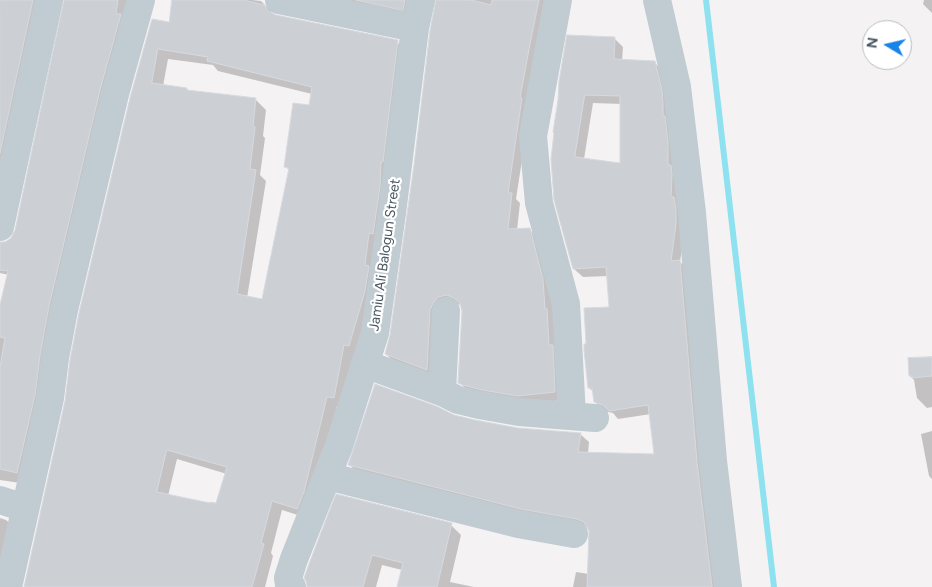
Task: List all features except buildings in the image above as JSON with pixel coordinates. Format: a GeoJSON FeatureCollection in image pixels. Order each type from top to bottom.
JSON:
{"type":"FeatureCollection","features":[{"type":"Feature","properties":{"kind":"street"},"geometry":{"type":"LineString","coordinates":[[0,226],[49,0]]}},
{"type":"Feature","properties":{"kind":"street"},"geometry":{"type":"LineString","coordinates":[[8,587],[50,398],[64,310],[115,94],[140,0]]}},
{"type":"Feature","properties":{"kind":"street"},"geometry":{"type":"LineString","coordinates":[[279,0],[415,28]]}},
{"type":"Feature","properties":{"kind":"street","name":"Jamiu Ali Balogun Street"},"geometry":{"type":"LineString","coordinates":[[292,587],[289,585],[288,578],[294,559],[339,446],[375,333],[415,28],[422,0]]}},
{"type":"Feature","properties":{"kind":"street"},"geometry":{"type":"LineString","coordinates":[[365,364],[442,392],[458,400],[478,405],[519,412],[584,417],[566,304],[539,203],[534,136],[558,0]]}},
{"type":"Feature","properties":{"kind":"street"},"geometry":{"type":"LineString","coordinates":[[657,0],[677,87],[692,213],[713,461],[728,587]]}},
{"type":"Feature","properties":{"kind":"street"},"geometry":{"type":"LineString","coordinates":[[442,392],[446,311]]}},
{"type":"Feature","properties":{"kind":"street"},"geometry":{"type":"LineString","coordinates":[[327,476],[518,524],[574,534]]}},
{"type":"Feature","properties":{"kind":"street"},"geometry":{"type":"LineString","coordinates":[[0,500],[26,508]]}},
{"type":"Feature","properties":{"kind":"waterway"},"geometry":{"type":"LineString","coordinates":[[706,0],[774,587]]}}]}
